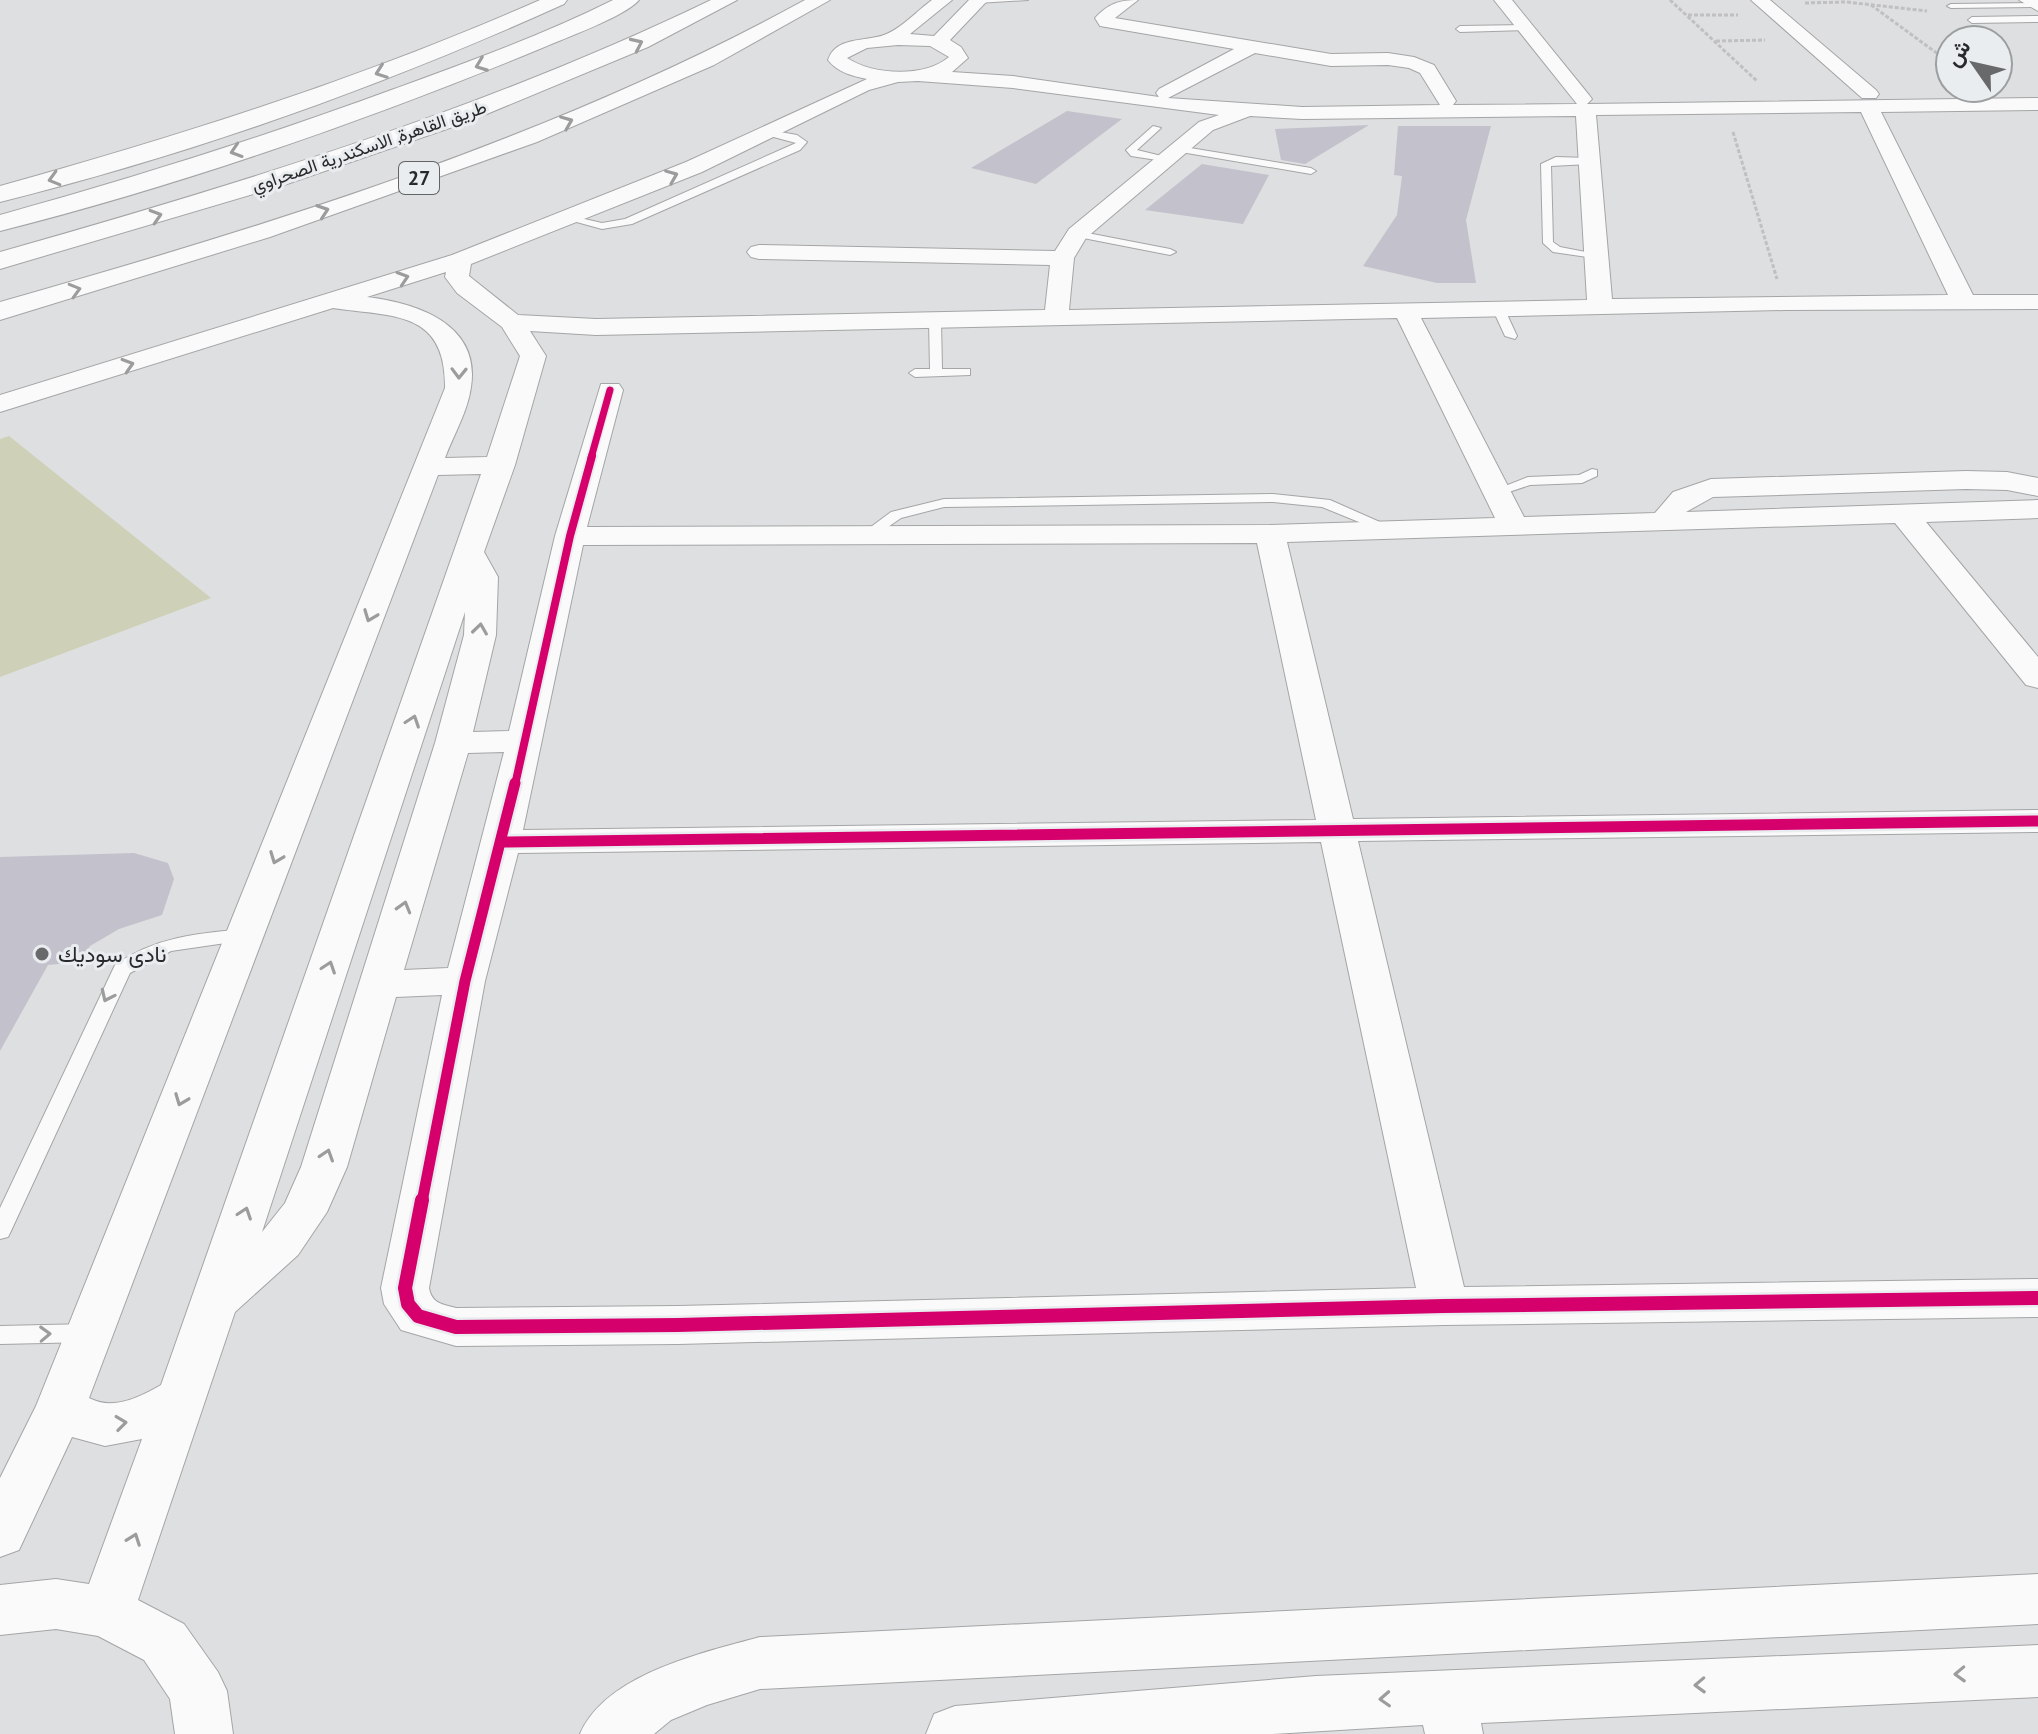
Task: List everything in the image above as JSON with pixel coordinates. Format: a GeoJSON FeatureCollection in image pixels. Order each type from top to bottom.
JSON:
{"type":"FeatureCollection","features":[{"type":"Feature","properties":{"kind":"main road"},"geometry":{"type":"LineString","coordinates":[[0,194],[176,142],[315,96],[434,53],[557,0]]}},
{"type":"Feature","properties":{"kind":"main road","name":"طريق القاهرة, الاسكندرية الصحراوي"},"geometry":{"type":"LineString","coordinates":[[0,223],[103,194],[345,116],[518,51],[629,0]]}},
{"type":"Feature","properties":{"kind":"main road","name":"طريق القاهرة, الاسكندرية الصحراوي"},"geometry":{"type":"LineString","coordinates":[[0,261],[158,216],[395,140],[612,55],[727,0]]}},
{"type":"Feature","properties":{"kind":"main road","name":"27"},"geometry":{"type":"LineString","coordinates":[[0,311],[256,234],[483,155],[668,78],[820,0]]}},
{"type":"Feature","properties":{"kind":"street"},"geometry":{"type":"LineString","coordinates":[[890,40],[943,0]]}},
{"type":"Feature","properties":{"kind":"street"},"geometry":{"type":"LineString","coordinates":[[1129,0],[1104,18],[1106,22],[1331,60],[1374,59],[1390,48],[1413,47],[1425,52],[1423,66],[1446,101]]}},
{"type":"Feature","properties":{"kind":"street"},"geometry":{"type":"LineString","coordinates":[[1503,0],[1584,105],[1600,308]]}},
{"type":"Feature","properties":{"kind":"street"},"geometry":{"type":"LineString","coordinates":[[937,43],[978,1]]}},
{"type":"Feature","properties":{"kind":"street"},"geometry":{"type":"LineString","coordinates":[[1766,6],[1868,100],[1964,302]]}},
{"type":"Feature","properties":{"kind":"street"},"geometry":{"type":"LineString","coordinates":[[847,69],[837,60],[839,54],[863,43],[890,40],[937,43],[981,62],[1047,81],[1188,107],[1245,111],[1868,100],[2037,101]]}},
{"type":"Feature","properties":{"kind":"street"},"geometry":{"type":"LineString","coordinates":[[1166,93],[1254,46]]}},
{"type":"Feature","properties":{"kind":"street"},"geometry":{"type":"LineString","coordinates":[[0,380],[83,367],[335,301],[460,260],[769,133],[862,86],[946,68],[959,58],[957,52]]}},
{"type":"Feature","properties":{"kind":"street"},"geometry":{"type":"LineString","coordinates":[[711,134],[847,69],[1047,81],[1296,102],[1446,101],[1584,105]]}},
{"type":"Feature","properties":{"kind":"street"},"geometry":{"type":"LineString","coordinates":[[1722,103],[1772,95],[1868,100]]}},
{"type":"Feature","properties":{"kind":"street"},"geometry":{"type":"LineString","coordinates":[[1188,107],[1206,126]]}},
{"type":"Feature","properties":{"kind":"street"},"geometry":{"type":"LineString","coordinates":[[1056,320],[1062,258],[1077,234],[1206,126],[1245,111]]}},
{"type":"Feature","properties":{"kind":"street"},"geometry":{"type":"LineString","coordinates":[[0,404],[83,367],[417,255],[646,162]]}},
{"type":"Feature","properties":{"kind":"street"},"geometry":{"type":"LineString","coordinates":[[593,184],[629,193]]}},
{"type":"Feature","properties":{"kind":"street"},"geometry":{"type":"LineString","coordinates":[[759,252],[1062,258]]}},
{"type":"Feature","properties":{"kind":"street"},"geometry":{"type":"LineString","coordinates":[[460,260],[457,277],[466,288],[499,312],[533,356]]}},
{"type":"Feature","properties":{"kind":"street"},"geometry":{"type":"LineString","coordinates":[[0,1533],[61,1406],[458,388],[462,365],[453,343],[433,323],[412,312],[382,305],[335,301]]}},
{"type":"Feature","properties":{"kind":"street"},"geometry":{"type":"LineString","coordinates":[[433,323],[499,312],[596,327],[1785,303],[2038,302]]}},
{"type":"Feature","properties":{"kind":"street"},"geometry":{"type":"LineString","coordinates":[[1406,312],[1514,526]]}},
{"type":"Feature","properties":{"kind":"street"},"geometry":{"type":"LineString","coordinates":[[106,1612],[501,465],[533,356],[596,327]]}},
{"type":"Feature","properties":{"kind":"street"},"geometry":{"type":"LineString","coordinates":[[610,390],[570,536],[502,842],[465,981],[405,1288],[408,1304],[418,1316],[456,1327],[678,1325],[1444,1306],[2038,1298]]}},
{"type":"Feature","properties":{"kind":"street"},"geometry":{"type":"LineString","coordinates":[[427,467],[501,465]]}},
{"type":"Feature","properties":{"kind":"street"},"geometry":{"type":"LineString","coordinates":[[1666,521],[1671,507],[1688,495],[1711,488],[1966,480],[2007,481],[2038,487]]}},
{"type":"Feature","properties":{"kind":"street"},"geometry":{"type":"LineString","coordinates":[[570,536],[1270,534],[2038,509]]}},
{"type":"Feature","properties":{"kind":"street"},"geometry":{"type":"LineString","coordinates":[[1903,513],[2038,678]]}},
{"type":"Feature","properties":{"kind":"street"},"geometry":{"type":"LineString","coordinates":[[1270,534],[1444,1306]]}},
{"type":"Feature","properties":{"kind":"street"},"geometry":{"type":"LineString","coordinates":[[214,1303],[281,1242],[304,1212],[324,1167],[453,743],[480,635],[482,577],[470,553]]}},
{"type":"Feature","properties":{"kind":"street"},"geometry":{"type":"LineString","coordinates":[[453,743],[522,741]]}},
{"type":"Feature","properties":{"kind":"street"},"geometry":{"type":"LineString","coordinates":[[502,842],[2038,821]]}},
{"type":"Feature","properties":{"kind":"street"},"geometry":{"type":"LineString","coordinates":[[382,984],[465,981]]}},
{"type":"Feature","properties":{"kind":"street"},"geometry":{"type":"LineString","coordinates":[[61,1406],[74,1417],[92,1424],[114,1425],[138,1421],[181,1399]]}},
{"type":"Feature","properties":{"kind":"street"},"geometry":{"type":"LineString","coordinates":[[609,1734],[651,1701],[700,1680],[760,1663],[2038,1599]]}},
{"type":"Feature","properties":{"kind":"street"},"geometry":{"type":"LineString","coordinates":[[0,1610],[56,1604],[106,1612],[164,1642],[198,1691],[211,1732]]}},
{"type":"Feature","properties":{"kind":"street"},"geometry":{"type":"LineString","coordinates":[[955,1734],[1450,1715],[2038,1671]]}},
{"type":"Feature","properties":{"kind":"lane"},"geometry":{"type":"LineString","coordinates":[[978,1],[1024,0]]}},
{"type":"Feature","properties":{"kind":"lane"},"geometry":{"type":"LineString","coordinates":[[1951,6],[2036,7]]}},
{"type":"Feature","properties":{"kind":"lane"},"geometry":{"type":"LineString","coordinates":[[1972,20],[2036,7]]}},
{"type":"Feature","properties":{"kind":"lane"},"geometry":{"type":"LineString","coordinates":[[1460,29],[1526,28]]}},
{"type":"Feature","properties":{"kind":"lane"},"geometry":{"type":"LineString","coordinates":[[1156,128],[1131,150],[1140,155],[1172,154],[1311,171]]}},
{"type":"Feature","properties":{"kind":"lane"},"geometry":{"type":"LineString","coordinates":[[567,218],[602,226],[628,222],[797,148],[802,142],[794,137],[769,133]]}},
{"type":"Feature","properties":{"kind":"lane"},"geometry":{"type":"LineString","coordinates":[[1589,161],[1547,162],[1548,243],[1557,250],[1597,257]]}},
{"type":"Feature","properties":{"kind":"lane"},"geometry":{"type":"LineString","coordinates":[[1077,234],[1170,252]]}},
{"type":"Feature","properties":{"kind":"lane"},"geometry":{"type":"LineString","coordinates":[[1499,310],[1511,336]]}},
{"type":"Feature","properties":{"kind":"lane"},"geometry":{"type":"LineString","coordinates":[[935,322],[936,373]]}},
{"type":"Feature","properties":{"kind":"lane"},"geometry":{"type":"LineString","coordinates":[[915,373],[966,372]]}},
{"type":"Feature","properties":{"kind":"lane"},"geometry":{"type":"LineString","coordinates":[[1497,492],[1528,481],[1582,479],[1592,473]]}},
{"type":"Feature","properties":{"kind":"lane"},"geometry":{"type":"LineString","coordinates":[[867,535],[896,515],[944,503],[1273,498],[1325,503],[1391,530]]}},
{"type":"Feature","properties":{"kind":"lane"},"geometry":{"type":"LineString","coordinates":[[0,1231],[122,969],[147,952],[170,944],[246,935]]}},
{"type":"Feature","properties":{"kind":"lane"},"geometry":{"type":"LineString","coordinates":[[0,1335],[90,1333]]}},
{"type":"Feature","properties":{"kind":"path"},"geometry":{"type":"LineString","coordinates":[[1670,0],[1772,95]]}},
{"type":"Feature","properties":{"kind":"path"},"geometry":{"type":"LineString","coordinates":[[1687,15],[1766,6],[1870,4],[1927,11]]}},
{"type":"Feature","properties":{"kind":"path"},"geometry":{"type":"LineString","coordinates":[[1870,4],[1934,51]]}},
{"type":"Feature","properties":{"kind":"path"},"geometry":{"type":"LineString","coordinates":[[1715,41],[1802,39]]}},
{"type":"Feature","properties":{"kind":"path"},"geometry":{"type":"LineString","coordinates":[[1722,103],[1785,303]]}},
{"type":"Feature","properties":{"kind":"green space"},"geometry":{"type":"Polygon","coordinates":[[[9,436],[211,598],[0,677],[0,439],[9,436]]]}},
{"type":"Feature","properties":{"kind":"building"},"geometry":{"type":"Polygon","coordinates":[[[1067,111],[1122,119],[1036,184],[971,168],[1067,111]]]}},
{"type":"Feature","properties":{"kind":"building"},"geometry":{"type":"Polygon","coordinates":[[[1369,125],[1305,164],[1281,160],[1275,129],[1369,125]]]}},
{"type":"Feature","properties":{"kind":"building"},"geometry":{"type":"Polygon","coordinates":[[[1398,126],[1491,126],[1466,220],[1476,283],[1437,283],[1363,266],[1397,215],[1402,176],[1394,175],[1398,126]]]}},
{"type":"Feature","properties":{"kind":"building"},"geometry":{"type":"Polygon","coordinates":[[[1202,164],[1269,175],[1243,224],[1145,210],[1202,164]]]}},
{"type":"Feature","properties":{"kind":"building","name":"نادى سوديك"},"geometry":{"type":"Polygon","coordinates":[[[134,853],[168,863],[174,879],[162,915],[119,929],[90,946],[79,962],[48,965],[0,1051],[0,857],[134,853]]]}},
{"type":"Feature","properties":{"kind":"cycle path"},"geometry":{"type":"LineString","coordinates":[[610,390],[570,536],[502,842],[465,981],[405,1288],[408,1304],[418,1316],[456,1327],[678,1325],[1444,1306],[2038,1298]]}},
{"type":"Feature","properties":{"kind":"cycle path"},"geometry":{"type":"LineString","coordinates":[[502,842],[2038,821]]}},
{"type":"Feature","properties":{"kind":"place","name":"نادى سوديك"},"geometry":{"type":"Point","coordinates":[42,954]}}]}
